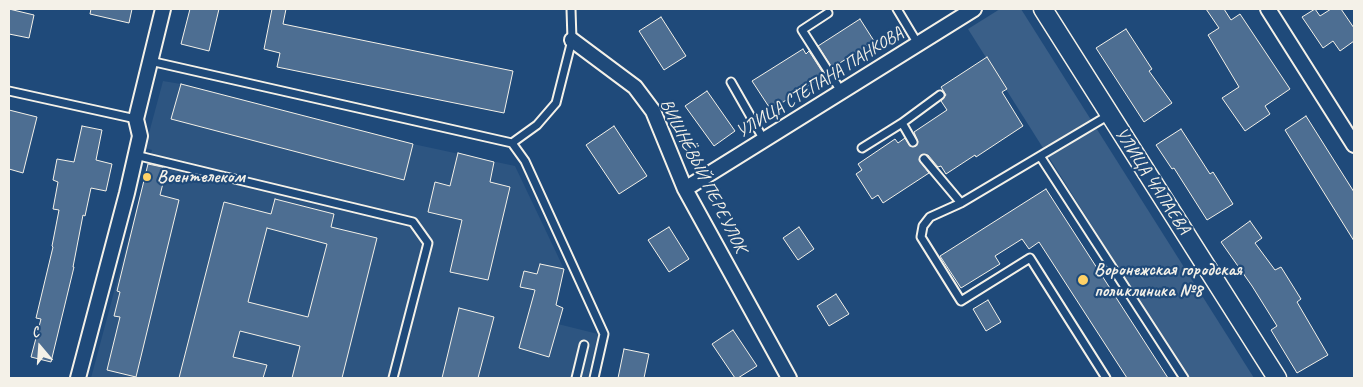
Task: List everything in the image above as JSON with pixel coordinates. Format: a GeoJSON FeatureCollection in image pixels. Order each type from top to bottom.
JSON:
{"type":"FeatureCollection","features":[{"type":"Feature","properties":{"kind":"street"},"geometry":{"type":"LineString","coordinates":[[78,378],[127,193],[140,136],[136,119],[163,9]]}},
{"type":"Feature","properties":{"kind":"street","name":"УЛИЦА СТЕПАНА ПАНКОВА"},"geometry":{"type":"LineString","coordinates":[[685,189],[974,9]]}},
{"type":"Feature","properties":{"kind":"street","name":"УЛИЦА ЧАПАЕВА"},"geometry":{"type":"LineString","coordinates":[[1043,9],[1277,378]]}},
{"type":"Feature","properties":{"kind":"street"},"geometry":{"type":"LineString","coordinates":[[1268,9],[1354,144]]}},
{"type":"Feature","properties":{"kind":"street","name":"ВИШНЁВЫЙ ПЕРЕУЛОК"},"geometry":{"type":"LineString","coordinates":[[572,40],[635,87],[653,111],[685,189],[789,378]]}},
{"type":"Feature","properties":{"kind":"lane"},"geometry":{"type":"LineString","coordinates":[[512,143],[537,125],[556,103],[572,40],[572,9]]}},
{"type":"Feature","properties":{"kind":"lane"},"geometry":{"type":"LineString","coordinates":[[896,9],[918,44]]}},
{"type":"Feature","properties":{"kind":"lane"},"geometry":{"type":"LineString","coordinates":[[828,13],[802,30],[841,91]]}},
{"type":"Feature","properties":{"kind":"lane"},"geometry":{"type":"LineString","coordinates":[[150,61],[512,143],[525,161],[604,334],[594,378]]}},
{"type":"Feature","properties":{"kind":"lane"},"geometry":{"type":"LineString","coordinates":[[731,82],[764,141]]}},
{"type":"Feature","properties":{"kind":"lane"},"geometry":{"type":"LineString","coordinates":[[9,91],[136,119]]}},
{"type":"Feature","properties":{"kind":"lane"},"geometry":{"type":"LineString","coordinates":[[862,148],[902,123],[940,95]]}},
{"type":"Feature","properties":{"kind":"lane"},"geometry":{"type":"LineString","coordinates":[[1106,378],[1030,258],[961,301],[920,237],[923,226],[930,216],[961,203],[1109,115]]}},
{"type":"Feature","properties":{"kind":"lane"},"geometry":{"type":"LineString","coordinates":[[902,123],[914,142]]}},
{"type":"Feature","properties":{"kind":"lane"},"geometry":{"type":"LineString","coordinates":[[135,155],[413,222],[428,243],[393,378]]}},
{"type":"Feature","properties":{"kind":"lane"},"geometry":{"type":"LineString","coordinates":[[1040,156],[1184,378]]}},
{"type":"Feature","properties":{"kind":"lane"},"geometry":{"type":"LineString","coordinates":[[924,159],[961,203]]}},
{"type":"Feature","properties":{"kind":"lane"},"geometry":{"type":"LineString","coordinates":[[576,378],[584,346]]}},
{"type":"Feature","properties":{"kind":"shaded area"},"geometry":{"type":"Polygon","coordinates":[[[1000,9],[1021,9],[1254,378],[1188,378],[968,29],[1000,9]]]}},
{"type":"Feature","properties":{"kind":"shaded area"},"geometry":{"type":"Polygon","coordinates":[[[163,81],[413,144],[515,166],[564,269],[556,305],[563,308],[558,324],[598,334],[588,378],[91,378],[152,150],[145,148],[163,81]]]}},
{"type":"Feature","properties":{"kind":"building"},"geometry":{"type":"Polygon","coordinates":[[[9,9],[34,15],[29,38],[9,34],[9,9]]]}},
{"type":"Feature","properties":{"kind":"building"},"geometry":{"type":"Polygon","coordinates":[[[91,9],[132,9],[129,23],[90,14],[91,9]]]}},
{"type":"Feature","properties":{"kind":"building"},"geometry":{"type":"Polygon","coordinates":[[[190,9],[219,9],[209,51],[181,44],[190,9]]]}},
{"type":"Feature","properties":{"kind":"building"},"geometry":{"type":"Polygon","coordinates":[[[272,9],[286,9],[283,24],[513,71],[504,113],[277,67],[280,53],[264,49],[272,9]]]}},
{"type":"Feature","properties":{"kind":"building"},"geometry":{"type":"Polygon","coordinates":[[[1206,9],[1224,9],[1231,20],[1240,14],[1290,89],[1265,106],[1270,114],[1245,131],[1222,98],[1239,87],[1208,35],[1219,28],[1206,9]]]}},
{"type":"Feature","properties":{"kind":"building"},"geometry":{"type":"Polygon","coordinates":[[[1315,9],[1320,16],[1331,9],[1341,9],[1354,28],[1354,41],[1340,51],[1333,41],[1323,48],[1302,17],[1315,9]]]}},
{"type":"Feature","properties":{"kind":"building"},"geometry":{"type":"Polygon","coordinates":[[[661,17],[686,56],[664,70],[639,31],[661,17]]]}},
{"type":"Feature","properties":{"kind":"building"},"geometry":{"type":"Polygon","coordinates":[[[860,19],[874,41],[832,68],[818,46],[860,19]]]}},
{"type":"Feature","properties":{"kind":"building"},"geometry":{"type":"Polygon","coordinates":[[[1126,29],[1152,69],[1149,71],[1172,103],[1144,122],[1096,48],[1126,29]]]}},
{"type":"Feature","properties":{"kind":"building"},"geometry":{"type":"Polygon","coordinates":[[[803,49],[806,54],[809,51],[823,73],[820,75],[821,77],[771,110],[752,81],[803,49]]]}},
{"type":"Feature","properties":{"kind":"building"},"geometry":{"type":"Polygon","coordinates":[[[987,57],[1007,89],[1002,92],[1023,126],[946,174],[941,166],[938,167],[928,155],[921,155],[919,160],[929,173],[883,203],[878,195],[872,199],[856,174],[862,170],[858,164],[895,139],[898,143],[905,138],[910,146],[916,146],[918,142],[914,132],[947,110],[941,101],[946,95],[941,87],[987,57]]]}},
{"type":"Feature","properties":{"kind":"building"},"geometry":{"type":"Polygon","coordinates":[[[181,84],[413,144],[404,180],[171,119],[181,84]]]}},
{"type":"Feature","properties":{"kind":"building"},"geometry":{"type":"Polygon","coordinates":[[[707,91],[735,131],[714,146],[685,106],[707,91]]]}},
{"type":"Feature","properties":{"kind":"building"},"geometry":{"type":"Polygon","coordinates":[[[9,110],[37,117],[23,173],[9,169],[9,110]]]}},
{"type":"Feature","properties":{"kind":"building"},"geometry":{"type":"Polygon","coordinates":[[[1306,116],[1354,192],[1354,241],[1285,130],[1306,116]]]}},
{"type":"Feature","properties":{"kind":"building"},"geometry":{"type":"Polygon","coordinates":[[[82,126],[102,130],[96,160],[112,164],[106,191],[91,188],[85,216],[83,215],[74,267],[51,362],[31,357],[41,319],[36,318],[53,247],[59,210],[53,209],[58,182],[53,180],[57,159],[74,162],[82,126]]]}},
{"type":"Feature","properties":{"kind":"building"},"geometry":{"type":"Polygon","coordinates":[[[614,126],[647,176],[619,194],[586,145],[614,126]]]}},
{"type":"Feature","properties":{"kind":"building"},"geometry":{"type":"Polygon","coordinates":[[[1181,129],[1210,174],[1213,172],[1233,204],[1207,220],[1174,168],[1172,169],[1156,145],[1181,129]]]}},
{"type":"Feature","properties":{"kind":"building"},"geometry":{"type":"Polygon","coordinates":[[[458,153],[494,162],[490,182],[510,187],[488,280],[450,272],[462,220],[428,212],[435,182],[450,186],[458,153]]]}},
{"type":"Feature","properties":{"kind":"building"},"geometry":{"type":"Polygon","coordinates":[[[148,164],[167,168],[160,195],[179,200],[136,377],[107,370],[120,317],[114,316],[120,292],[117,291],[148,164]]]}},
{"type":"Feature","properties":{"kind":"building"},"geometry":{"type":"Polygon","coordinates":[[[1046,189],[1168,378],[1127,378],[1039,242],[1029,249],[1022,239],[995,256],[1000,264],[961,288],[940,256],[1046,189]]]}},
{"type":"Feature","properties":{"kind":"building"},"geometry":{"type":"Polygon","coordinates":[[[275,199],[334,214],[331,227],[377,238],[342,378],[292,378],[300,346],[240,331],[233,357],[267,365],[263,378],[179,378],[224,202],[271,214],[275,199]],[[267,228],[248,302],[308,317],[327,244],[267,228]]]}},
{"type":"Feature","properties":{"kind":"building"},"geometry":{"type":"Polygon","coordinates":[[[1250,221],[1262,238],[1255,243],[1275,270],[1281,267],[1301,299],[1297,302],[1328,355],[1297,373],[1271,330],[1277,326],[1221,242],[1250,221]]]}},
{"type":"Feature","properties":{"kind":"building"},"geometry":{"type":"Polygon","coordinates":[[[669,227],[689,259],[669,272],[648,240],[669,227]]]}},
{"type":"Feature","properties":{"kind":"building"},"geometry":{"type":"Polygon","coordinates":[[[799,227],[814,249],[798,260],[783,238],[799,227]]]}},
{"type":"Feature","properties":{"kind":"building"},"geometry":{"type":"Polygon","coordinates":[[[540,264],[564,269],[556,305],[563,308],[549,357],[519,348],[535,290],[520,287],[524,271],[537,274],[540,264]]]}},
{"type":"Feature","properties":{"kind":"building"},"geometry":{"type":"Polygon","coordinates":[[[836,294],[849,314],[829,326],[817,306],[836,294]]]}},
{"type":"Feature","properties":{"kind":"building"},"geometry":{"type":"Polygon","coordinates":[[[988,300],[1001,322],[986,331],[973,309],[988,300]]]}},
{"type":"Feature","properties":{"kind":"building"},"geometry":{"type":"Polygon","coordinates":[[[459,308],[494,317],[478,378],[442,378],[459,308]]]}},
{"type":"Feature","properties":{"kind":"building"},"geometry":{"type":"Polygon","coordinates":[[[733,330],[757,366],[738,378],[735,378],[712,344],[733,330]]]}},
{"type":"Feature","properties":{"kind":"building"},"geometry":{"type":"Polygon","coordinates":[[[624,349],[649,354],[644,378],[618,378],[624,349]]]}},
{"type":"Feature","properties":{"kind":"place","name":"Воентелеком"},"geometry":{"type":"Point","coordinates":[147,177]}},
{"type":"Feature","properties":{"kind":"place","name":"Воронежская городская поликлиника №8"},"geometry":{"type":"Point","coordinates":[1083,280]}}]}
